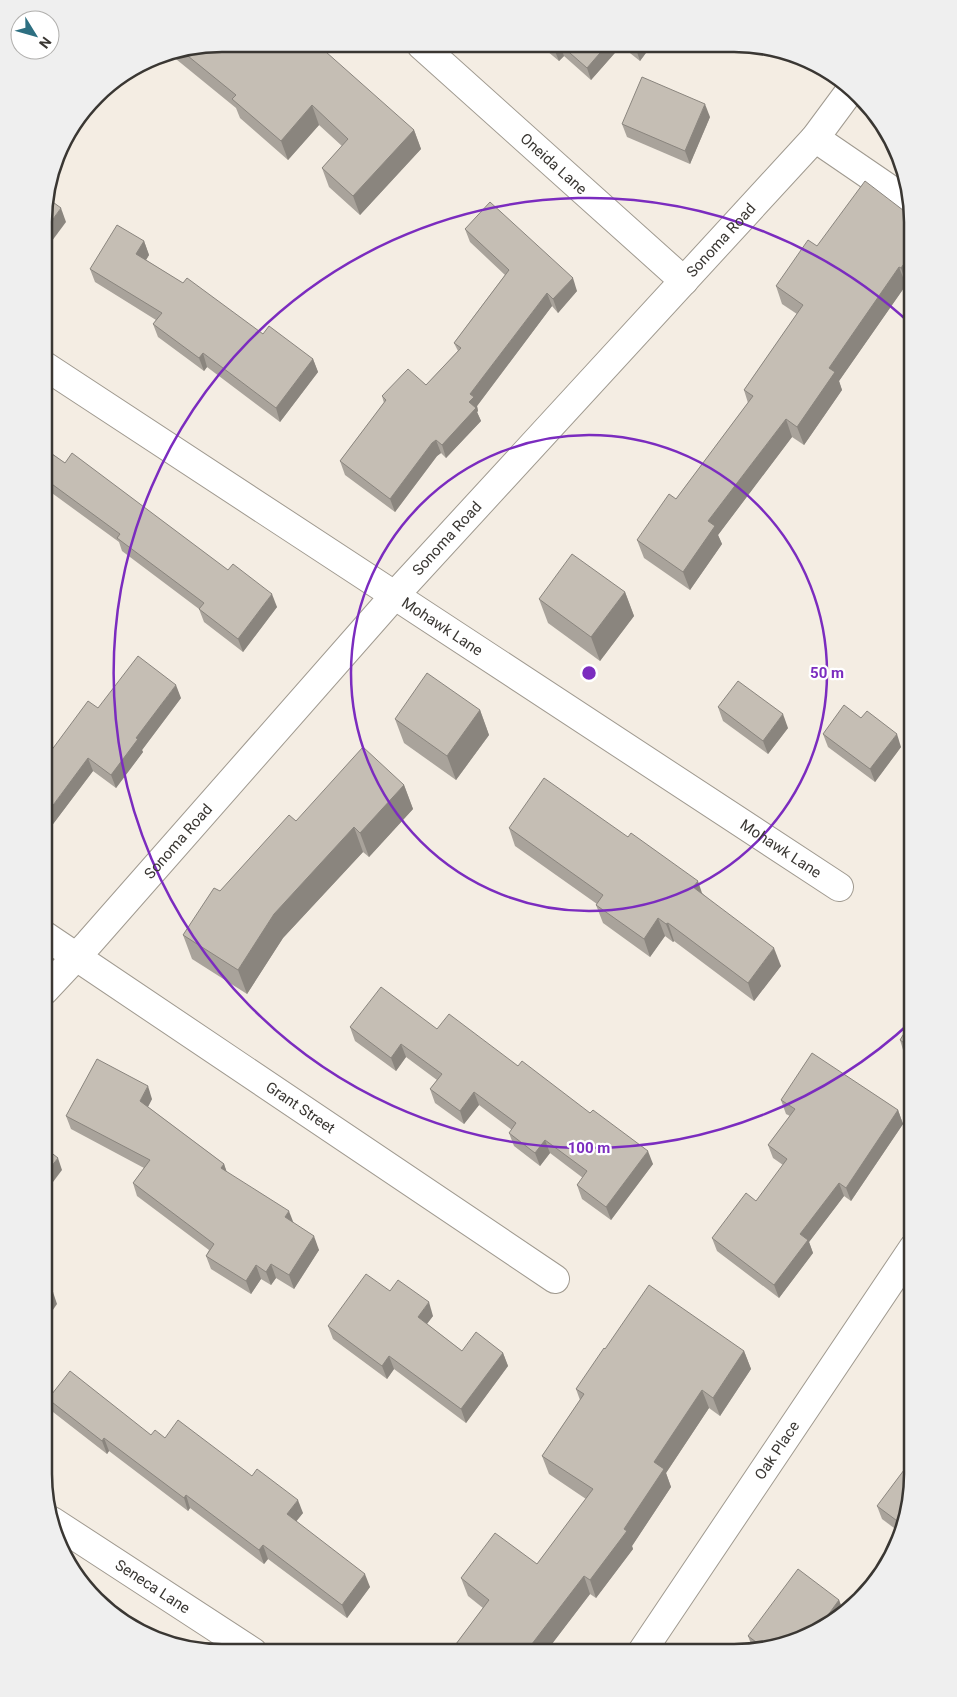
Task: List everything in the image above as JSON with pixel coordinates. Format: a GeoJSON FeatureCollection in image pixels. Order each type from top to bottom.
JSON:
{"type":"FeatureCollection","features":[{"type":"Feature","properties":{"kind":"street","name":"Oneida Lane"},"geometry":{"type":"LineString","coordinates":[[429,52],[684,281]]}},
{"type":"Feature","properties":{"kind":"street","name":"Sonoma Road"},"geometry":{"type":"LineString","coordinates":[[52,983],[395,596],[816,138],[847,96]]}},
{"type":"Feature","properties":{"kind":"street"},"geometry":{"type":"LineString","coordinates":[[816,138],[902,198]]}},
{"type":"Feature","properties":{"kind":"street","name":"Mohawk Lane"},"geometry":{"type":"LineString","coordinates":[[52,371],[838,887]]}},
{"type":"Feature","properties":{"kind":"street","name":"Grant Street"},"geometry":{"type":"LineString","coordinates":[[52,940],[555,1279]]}},
{"type":"Feature","properties":{"kind":"street","name":"Oak Place"},"geometry":{"type":"LineString","coordinates":[[647,1644],[904,1261]]}},
{"type":"Feature","properties":{"kind":"street","name":"Seneca Lane"},"geometry":{"type":"LineString","coordinates":[[62,1527],[241,1644]]}},
{"type":"Feature","properties":{"kind":"building"},"geometry":{"type":"Polygon","coordinates":[[[223,52],[326,52],[414,130],[353,196],[322,168],[348,139],[312,105],[281,141],[232,99],[236,95],[188,56],[223,52]]]}},
{"type":"Feature","properties":{"kind":"building"},"geometry":{"type":"Polygon","coordinates":[[[569,52],[601,52],[587,68],[569,52]]]}},
{"type":"Feature","properties":{"kind":"building"},"geometry":{"type":"Polygon","coordinates":[[[642,77],[705,104],[685,151],[622,124],[642,77]]]}},
{"type":"Feature","properties":{"kind":"building"},"geometry":{"type":"Polygon","coordinates":[[[865,181],[903,210],[904,264],[901,268],[899,267],[829,368],[835,372],[797,427],[786,419],[708,521],[715,526],[683,572],[637,540],[669,494],[676,499],[753,396],[744,390],[803,305],[776,286],[808,240],[817,246],[865,181]]]}},
{"type":"Feature","properties":{"kind":"building"},"geometry":{"type":"Polygon","coordinates":[[[490,202],[573,278],[553,299],[547,293],[470,394],[474,397],[469,402],[476,408],[442,445],[436,440],[432,443],[390,499],[340,461],[386,400],[382,396],[408,369],[426,385],[461,348],[454,343],[509,270],[465,229],[490,202]]]}},
{"type":"Feature","properties":{"kind":"building"},"geometry":{"type":"Polygon","coordinates":[[[54,203],[61,208],[52,220],[54,203]]]}},
{"type":"Feature","properties":{"kind":"building"},"geometry":{"type":"Polygon","coordinates":[[[117,225],[144,241],[136,254],[183,283],[187,278],[263,334],[269,326],[313,359],[276,408],[203,353],[199,358],[153,324],[162,313],[90,269],[117,225]]]}},
{"type":"Feature","properties":{"kind":"building"},"geometry":{"type":"Polygon","coordinates":[[[72,453],[228,570],[233,564],[272,594],[238,639],[199,609],[204,603],[117,538],[120,534],[52,484],[52,454],[65,463],[72,453]]]}},
{"type":"Feature","properties":{"kind":"building"},"geometry":{"type":"Polygon","coordinates":[[[572,554],[625,592],[591,637],[539,599],[572,554]]]}},
{"type":"Feature","properties":{"kind":"building"},"geometry":{"type":"Polygon","coordinates":[[[138,656],[176,685],[111,775],[88,758],[52,807],[52,750],[88,701],[98,708],[138,656]]]}},
{"type":"Feature","properties":{"kind":"building"},"geometry":{"type":"Polygon","coordinates":[[[427,673],[480,710],[447,756],[395,719],[427,673]]]}},
{"type":"Feature","properties":{"kind":"building"},"geometry":{"type":"Polygon","coordinates":[[[738,681],[783,714],[763,741],[718,707],[738,681]]]}},
{"type":"Feature","properties":{"kind":"building"},"geometry":{"type":"Polygon","coordinates":[[[844,705],[861,718],[867,711],[897,734],[870,769],[823,734],[844,705]]]}},
{"type":"Feature","properties":{"kind":"building"},"geometry":{"type":"Polygon","coordinates":[[[363,747],[404,785],[360,833],[354,827],[274,914],[238,970],[183,935],[214,888],[220,891],[289,815],[296,821],[363,747]]]}},
{"type":"Feature","properties":{"kind":"building"},"geometry":{"type":"Polygon","coordinates":[[[544,778],[628,837],[631,833],[698,881],[693,887],[774,948],[748,983],[668,923],[666,924],[658,918],[644,939],[596,905],[603,895],[509,828],[544,778]]]}},
{"type":"Feature","properties":{"kind":"building"},"geometry":{"type":"Polygon","coordinates":[[[381,987],[437,1029],[449,1014],[518,1066],[522,1061],[590,1113],[593,1110],[648,1151],[606,1207],[577,1185],[587,1171],[545,1140],[535,1153],[509,1133],[516,1123],[474,1092],[460,1111],[430,1089],[442,1074],[401,1044],[391,1058],[350,1027],[381,987]]]}},
{"type":"Feature","properties":{"kind":"building"},"geometry":{"type":"Polygon","coordinates":[[[904,1034],[904,1043],[900,1040],[904,1034]]]}},
{"type":"Feature","properties":{"kind":"building"},"geometry":{"type":"Polygon","coordinates":[[[812,1053],[898,1110],[846,1188],[839,1183],[800,1234],[808,1240],[774,1285],[712,1238],[746,1193],[756,1201],[787,1159],[768,1145],[795,1109],[781,1100],[812,1053]]]}},
{"type":"Feature","properties":{"kind":"building"},"geometry":{"type":"Polygon","coordinates":[[[97,1059],[148,1086],[140,1101],[224,1164],[221,1168],[289,1211],[285,1217],[314,1236],[289,1275],[271,1264],[266,1272],[256,1265],[246,1281],[206,1256],[214,1244],[133,1183],[150,1160],[66,1116],[97,1059]]]}},
{"type":"Feature","properties":{"kind":"building"},"geometry":{"type":"Polygon","coordinates":[[[52,1153],[58,1158],[52,1166],[52,1153]]]}},
{"type":"Feature","properties":{"kind":"building"},"geometry":{"type":"Polygon","coordinates":[[[366,1274],[390,1291],[398,1280],[429,1302],[418,1317],[462,1351],[476,1332],[503,1353],[461,1409],[389,1356],[382,1366],[328,1326],[366,1274]]]}},
{"type":"Feature","properties":{"kind":"building"},"geometry":{"type":"Polygon","coordinates":[[[649,1285],[744,1351],[713,1398],[702,1390],[654,1462],[664,1469],[624,1529],[627,1531],[590,1580],[584,1576],[532,1644],[456,1644],[489,1600],[461,1578],[495,1533],[537,1564],[593,1489],[542,1456],[584,1394],[576,1389],[649,1285]]]}},
{"type":"Feature","properties":{"kind":"building"},"geometry":{"type":"Polygon","coordinates":[[[70,1371],[151,1435],[155,1430],[165,1438],[178,1420],[252,1476],[257,1469],[298,1500],[287,1514],[365,1574],[342,1605],[263,1545],[259,1550],[186,1495],[184,1498],[104,1438],[102,1441],[52,1402],[52,1394],[70,1371]]]}},
{"type":"Feature","properties":{"kind":"building"},"geometry":{"type":"Polygon","coordinates":[[[904,1470],[904,1485],[897,1521],[877,1506],[904,1470]]]}},
{"type":"Feature","properties":{"kind":"building"},"geometry":{"type":"Polygon","coordinates":[[[798,1569],[839,1600],[829,1615],[809,1627],[789,1635],[757,1643],[748,1636],[798,1569]]]}}]}
